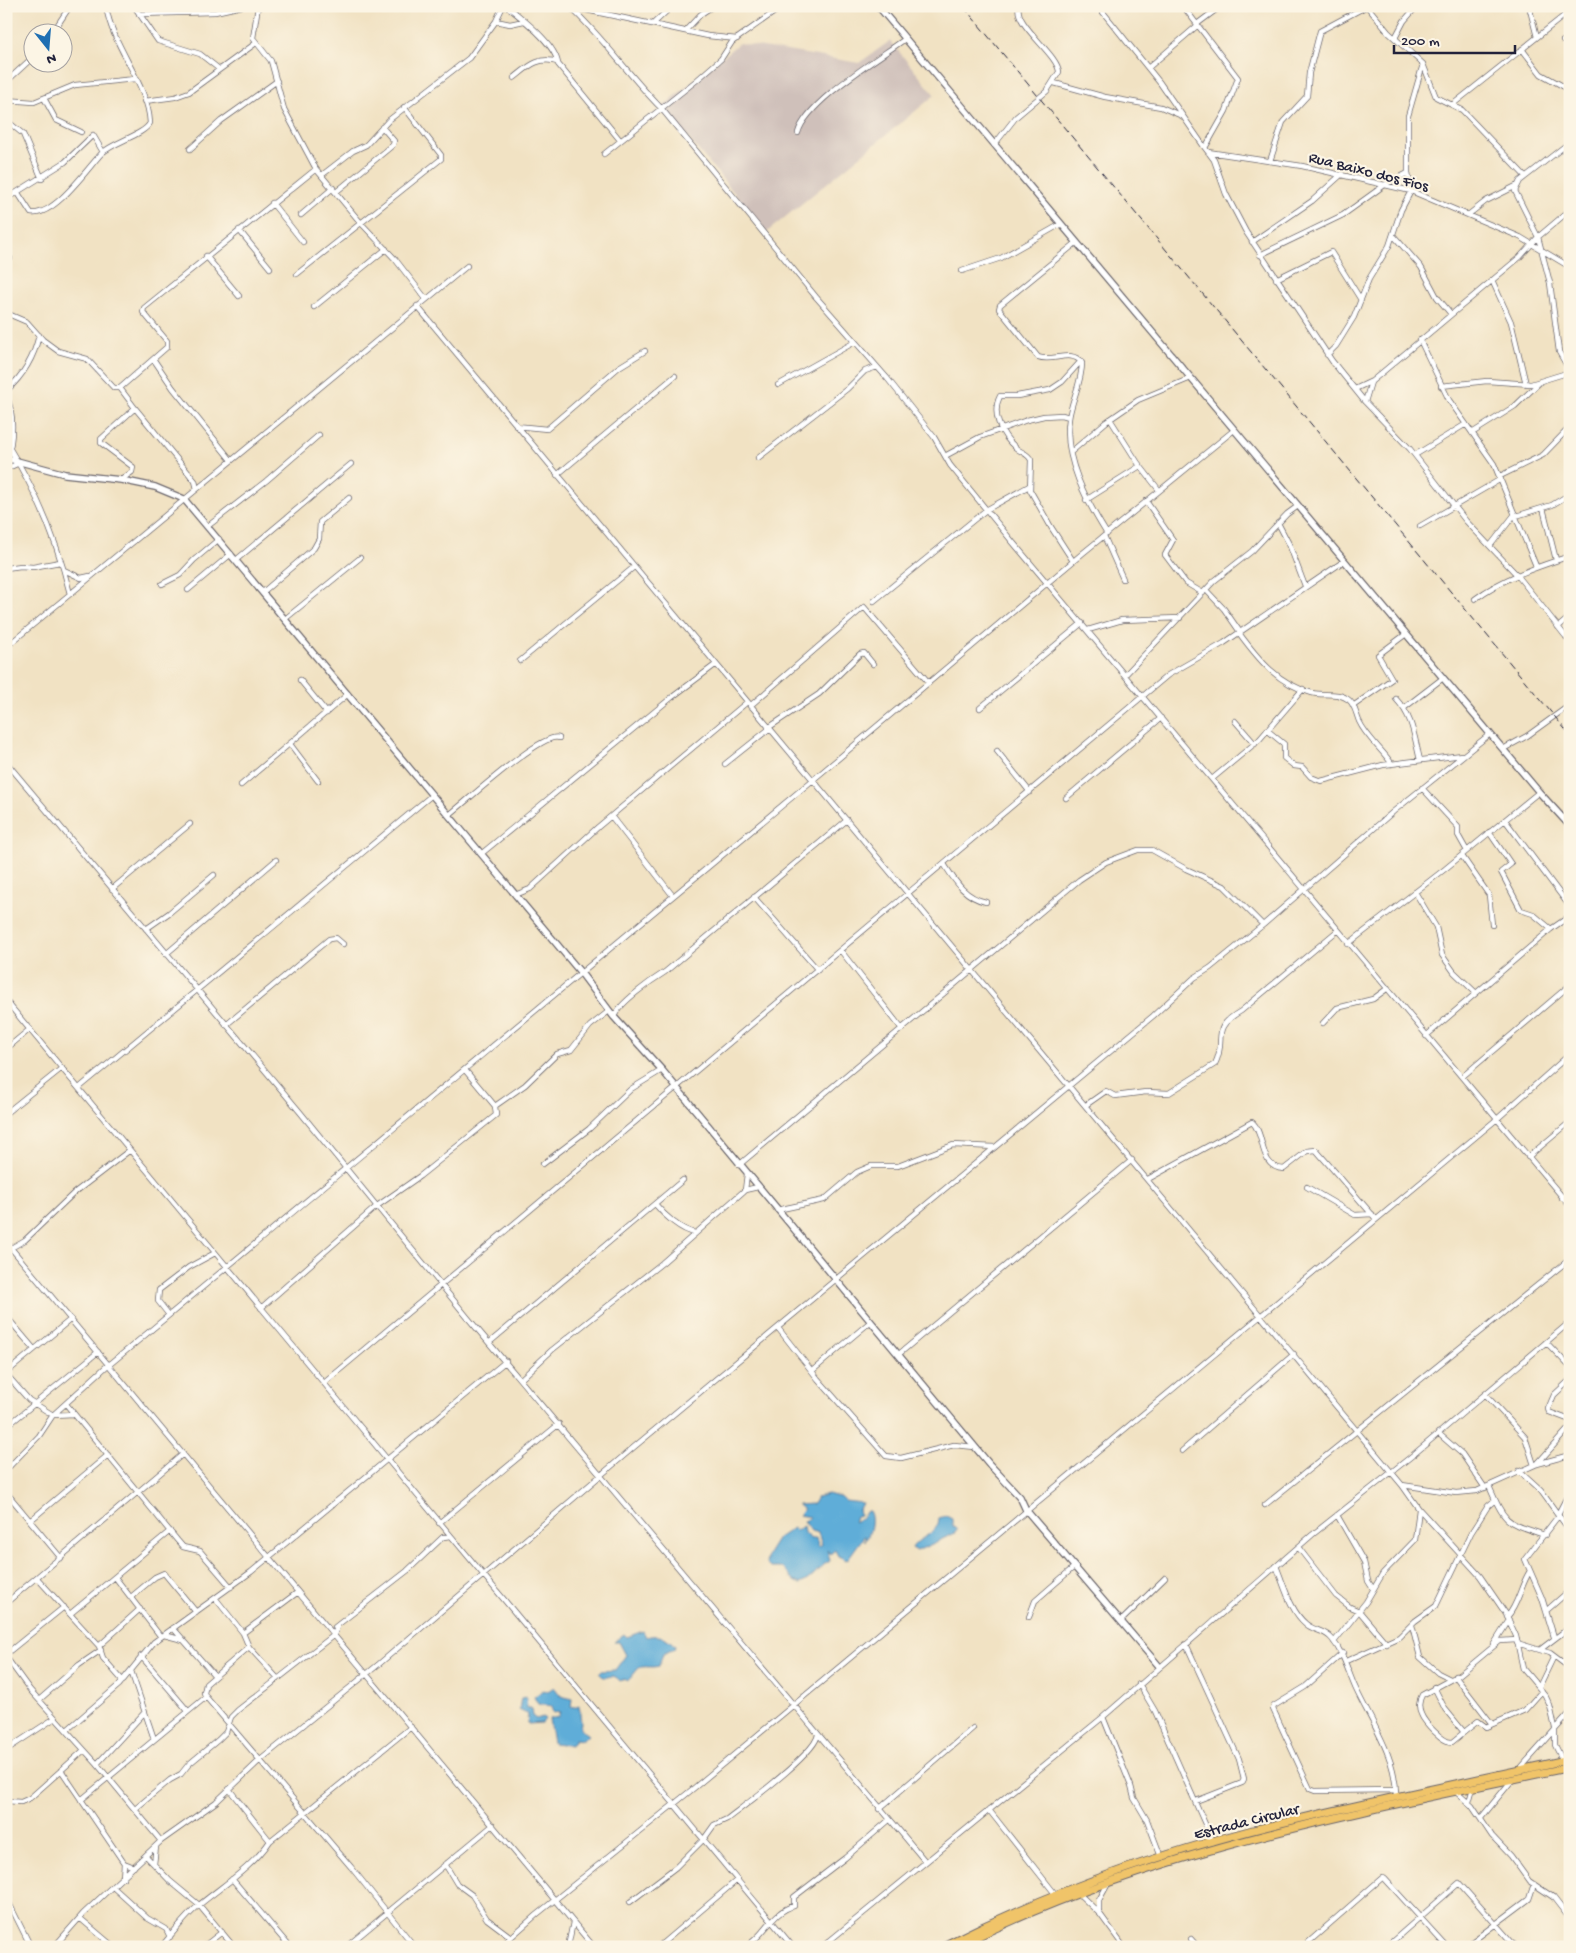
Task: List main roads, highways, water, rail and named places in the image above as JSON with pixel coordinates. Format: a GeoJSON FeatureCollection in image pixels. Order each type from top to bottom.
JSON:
{"type":"FeatureCollection","features":[{"type":"Feature","properties":{"kind":"main road","name":"Estrada Circular"},"geometry":{"type":"LineString","coordinates":[[941,1947],[1056,1895],[1161,1857],[1249,1831],[1396,1794],[1519,1771],[1566,1760]]}},
{"type":"Feature","properties":{"kind":"main road","name":"Estrada Circular"},"geometry":{"type":"LineString","coordinates":[[956,1947],[1110,1881],[1251,1838],[1570,1767]]}},
{"type":"Feature","properties":{"kind":"water"},"geometry":{"type":"Polygon","coordinates":[[[828,1494],[842,1498],[845,1501],[862,1503],[858,1511],[860,1515],[856,1516],[854,1522],[862,1518],[869,1511],[871,1518],[870,1531],[865,1541],[865,1535],[847,1560],[838,1556],[835,1550],[830,1554],[827,1550],[830,1561],[809,1579],[800,1584],[794,1581],[783,1568],[770,1568],[766,1564],[768,1554],[778,1538],[793,1528],[796,1531],[803,1526],[804,1533],[811,1539],[816,1538],[819,1547],[822,1545],[818,1533],[811,1531],[804,1521],[810,1517],[798,1515],[804,1509],[797,1505],[813,1504],[817,1497],[828,1494]]]}},
{"type":"Feature","properties":{"kind":"water"},"geometry":{"type":"Polygon","coordinates":[[[946,1516],[952,1519],[952,1525],[957,1530],[955,1533],[917,1551],[912,1548],[919,1540],[932,1532],[938,1524],[939,1518],[946,1516]]]}},
{"type":"Feature","properties":{"kind":"water"},"geometry":{"type":"Polygon","coordinates":[[[643,1631],[646,1637],[658,1636],[669,1640],[675,1646],[674,1649],[663,1654],[659,1666],[641,1667],[627,1681],[625,1679],[620,1681],[612,1676],[604,1678],[599,1673],[601,1671],[615,1670],[626,1655],[619,1642],[614,1642],[624,1634],[627,1637],[643,1631]]]}},
{"type":"Feature","properties":{"kind":"water"},"geometry":{"type":"Polygon","coordinates":[[[554,1687],[561,1696],[572,1699],[571,1706],[579,1705],[580,1729],[588,1735],[583,1740],[575,1739],[571,1745],[553,1743],[549,1719],[558,1717],[560,1712],[553,1713],[551,1706],[538,1704],[534,1697],[543,1690],[548,1691],[554,1687]]]}},
{"type":"Feature","properties":{"kind":"water"},"geometry":{"type":"Polygon","coordinates":[[[526,1697],[527,1708],[531,1708],[532,1716],[536,1719],[543,1717],[545,1719],[542,1723],[528,1724],[527,1714],[519,1710],[521,1698],[526,1697]]]}},
{"type":"Feature","properties":{"kind":"railway"},"geometry":{"type":"LineString","coordinates":[[963,6],[1570,735]]}}]}
